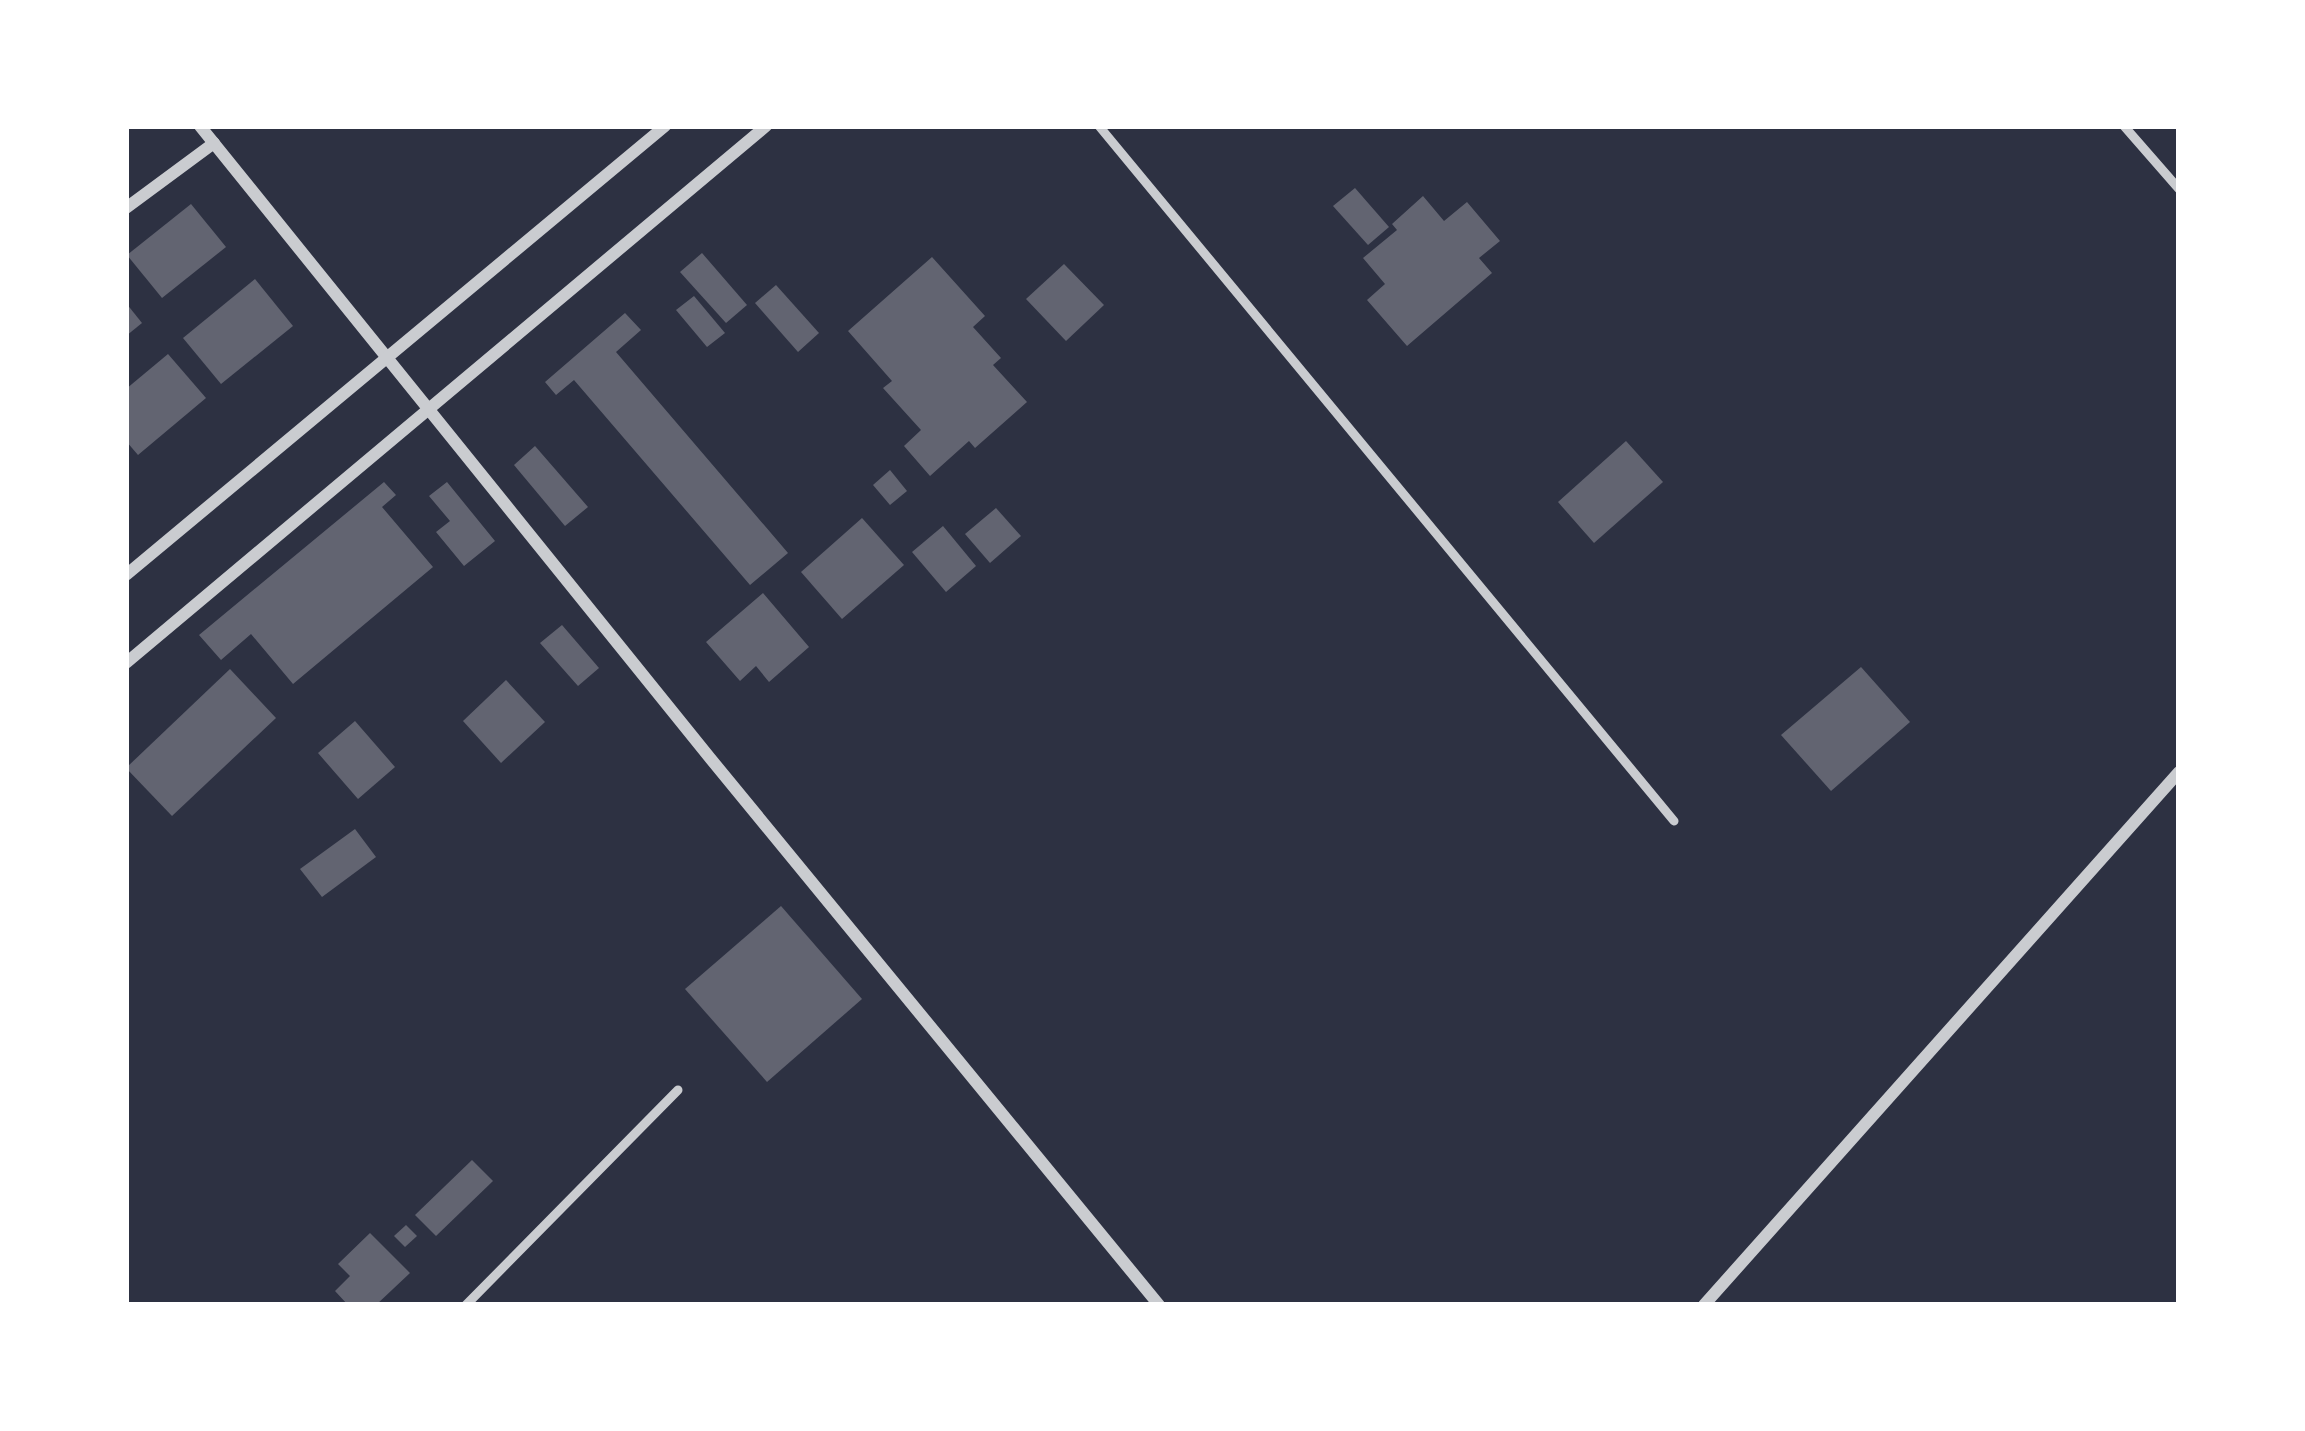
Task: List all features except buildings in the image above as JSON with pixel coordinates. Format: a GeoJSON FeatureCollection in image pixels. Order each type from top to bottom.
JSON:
{"type":"FeatureCollection","features":[{"type":"Feature","properties":{"kind":"street"},"geometry":{"type":"LineString","coordinates":[[200,126],[1159,1305]]}},
{"type":"Feature","properties":{"kind":"street"},"geometry":{"type":"LineString","coordinates":[[126,575],[665,126]]}},
{"type":"Feature","properties":{"kind":"street"},"geometry":{"type":"LineString","coordinates":[[126,663],[766,126]]}},
{"type":"Feature","properties":{"kind":"street"},"geometry":{"type":"LineString","coordinates":[[126,208],[214,143]]}},
{"type":"Feature","properties":{"kind":"street"},"geometry":{"type":"LineString","coordinates":[[1704,1305],[2179,772]]}},
{"type":"Feature","properties":{"kind":"lane"},"geometry":{"type":"LineString","coordinates":[[1099,126],[1675,821]]}},
{"type":"Feature","properties":{"kind":"lane"},"geometry":{"type":"LineString","coordinates":[[2124,126],[2179,189]]}},
{"type":"Feature","properties":{"kind":"lane"},"geometry":{"type":"LineString","coordinates":[[466,1305],[678,1090]]}}]}
